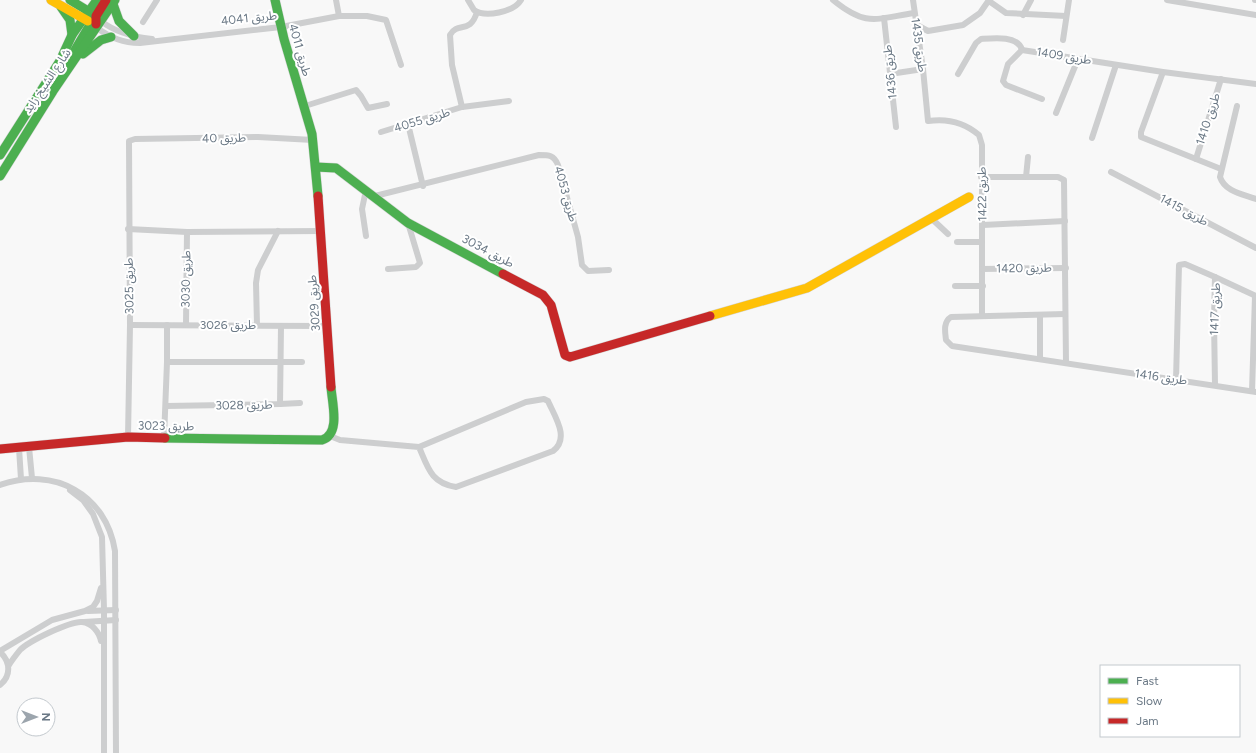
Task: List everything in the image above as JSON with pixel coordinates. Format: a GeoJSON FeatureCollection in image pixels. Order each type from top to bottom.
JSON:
{"type":"FeatureCollection","features":[{"type":"Feature","properties":{"kind":"street","name":"شارع الشيخ زايد"},"geometry":{"type":"LineString","coordinates":[[0,176],[74,61],[93,20],[98,0]]}},
{"type":"Feature","properties":{"kind":"street"},"geometry":{"type":"LineString","coordinates":[[143,22],[157,0]]}},
{"type":"Feature","properties":{"kind":"street","name":"طريق 4011"},"geometry":{"type":"LineString","coordinates":[[275,0],[281,27],[305,106],[313,140],[316,167]]}},
{"type":"Feature","properties":{"kind":"street"},"geometry":{"type":"LineString","coordinates":[[336,0],[339,16]]}},
{"type":"Feature","properties":{"kind":"street"},"geometry":{"type":"LineString","coordinates":[[468,0],[472,8],[477,12],[489,13],[510,9],[517,6],[521,0]]}},
{"type":"Feature","properties":{"kind":"street"},"geometry":{"type":"LineString","coordinates":[[833,0],[849,13],[861,18],[884,18],[914,13]]}},
{"type":"Feature","properties":{"kind":"street","name":"طريق 1435"},"geometry":{"type":"LineString","coordinates":[[913,0],[923,68],[928,121],[945,119],[955,121],[979,135],[982,145]]}},
{"type":"Feature","properties":{"kind":"street"},"geometry":{"type":"LineString","coordinates":[[919,39],[928,31],[952,28],[969,22],[980,13],[989,0],[1001,11],[1023,15],[1066,16]]}},
{"type":"Feature","properties":{"kind":"street"},"geometry":{"type":"LineString","coordinates":[[1023,15],[1031,0]]}},
{"type":"Feature","properties":{"kind":"street"},"geometry":{"type":"LineString","coordinates":[[1063,40],[1069,0]]}},
{"type":"Feature","properties":{"kind":"street"},"geometry":{"type":"LineString","coordinates":[[1167,0],[1256,15]]}},
{"type":"Feature","properties":{"kind":"street","name":"طريق 4041"},"geometry":{"type":"LineString","coordinates":[[52,1],[114,30],[134,36],[160,40]]}},
{"type":"Feature","properties":{"kind":"street"},"geometry":{"type":"LineString","coordinates":[[52,1],[66,13],[72,27],[72,35]]}},
{"type":"Feature","properties":{"kind":"street","name":"طريق 4041"},"geometry":{"type":"LineString","coordinates":[[74,1],[111,37],[131,43],[281,27],[339,16],[367,16],[386,20],[401,65]]}},
{"type":"Feature","properties":{"kind":"street","name":"شارع الشيخ زايد"},"geometry":{"type":"LineString","coordinates":[[0,155],[60,61],[72,35],[93,20],[111,1]]}},
{"type":"Feature","properties":{"kind":"street"},"geometry":{"type":"LineString","coordinates":[[111,1],[119,21],[134,36]]}},
{"type":"Feature","properties":{"kind":"street","name":"طريق 4055"},"geometry":{"type":"LineString","coordinates":[[462,107],[452,65],[450,35],[456,28],[469,26],[473,23],[477,12]]}},
{"type":"Feature","properties":{"kind":"street","name":"طريق 1436"},"geometry":{"type":"LineString","coordinates":[[884,18],[896,127]]}},
{"type":"Feature","properties":{"kind":"street"},"geometry":{"type":"LineString","coordinates":[[58,84],[69,57],[93,20]]}},
{"type":"Feature","properties":{"kind":"street"},"geometry":{"type":"LineString","coordinates":[[917,25],[928,31]]}},
{"type":"Feature","properties":{"kind":"street"},"geometry":{"type":"LineString","coordinates":[[74,61],[101,40],[111,37]]}},
{"type":"Feature","properties":{"kind":"street"},"geometry":{"type":"LineString","coordinates":[[958,74],[976,43],[981,39],[1012,40],[1018,43],[1022,50]]}},
{"type":"Feature","properties":{"kind":"street","name":"طريق 1409"},"geometry":{"type":"LineString","coordinates":[[1042,99],[1006,85],[1003,81],[1008,64],[1022,50],[1163,72],[1256,84]]}},
{"type":"Feature","properties":{"kind":"street"},"geometry":{"type":"LineString","coordinates":[[1056,114],[1078,59]]}},
{"type":"Feature","properties":{"kind":"street"},"geometry":{"type":"LineString","coordinates":[[1092,138],[1116,65]]}},
{"type":"Feature","properties":{"kind":"street"},"geometry":{"type":"LineString","coordinates":[[890,74],[923,68]]}},
{"type":"Feature","properties":{"kind":"street"},"geometry":{"type":"LineString","coordinates":[[1163,72],[1140,135],[1144,139],[1221,169]]}},
{"type":"Feature","properties":{"kind":"street","name":"طريق 1410"},"geometry":{"type":"LineString","coordinates":[[1196,159],[1221,79]]}},
{"type":"Feature","properties":{"kind":"street"},"geometry":{"type":"LineString","coordinates":[[305,106],[356,90],[368,108],[387,104]]}},
{"type":"Feature","properties":{"kind":"street","name":"طريق 4055"},"geometry":{"type":"LineString","coordinates":[[381,132],[462,107],[509,101]]}},
{"type":"Feature","properties":{"kind":"street"},"geometry":{"type":"LineString","coordinates":[[1237,106],[1220,177],[1226,186],[1256,199]]}},
{"type":"Feature","properties":{"kind":"street"},"geometry":{"type":"LineString","coordinates":[[408,124],[423,186]]}},
{"type":"Feature","properties":{"kind":"street","name":"طريق 40"},"geometry":{"type":"LineString","coordinates":[[135,139],[258,137],[313,140]]}},
{"type":"Feature","properties":{"kind":"street","name":"طريق 3025"},"geometry":{"type":"LineString","coordinates":[[128,437],[130,325],[128,144],[129,141],[135,139]]}},
{"type":"Feature","properties":{"kind":"street","name":"طريق 1422"},"geometry":{"type":"LineString","coordinates":[[982,145],[982,315]]}},
{"type":"Feature","properties":{"kind":"street","name":"طريق 4053"},"geometry":{"type":"LineString","coordinates":[[375,196],[423,186],[540,155],[550,155],[555,158],[558,165],[578,237],[582,265],[588,271],[609,270]]}},
{"type":"Feature","properties":{"kind":"street"},"geometry":{"type":"LineString","coordinates":[[1026,177],[1028,157]]}},
{"type":"Feature","properties":{"kind":"street","name":"طريق 3034"},"geometry":{"type":"LineString","coordinates":[[316,167],[336,168],[375,196],[408,223],[543,295],[551,305],[565,355],[567,357],[807,288],[932,218]]}},
{"type":"Feature","properties":{"kind":"street","name":"طريق 3029"},"geometry":{"type":"LineString","coordinates":[[316,167],[334,425],[330,436]]}},
{"type":"Feature","properties":{"kind":"street","name":"طريق 1415"},"geometry":{"type":"LineString","coordinates":[[1111,172],[1256,248]]}},
{"type":"Feature","properties":{"kind":"street"},"geometry":{"type":"LineString","coordinates":[[981,177],[1060,177],[1063,179],[1066,268],[1066,362]]}},
{"type":"Feature","properties":{"kind":"street"},"geometry":{"type":"LineString","coordinates":[[366,190],[362,209],[366,236]]}},
{"type":"Feature","properties":{"kind":"street"},"geometry":{"type":"LineString","coordinates":[[948,234],[932,218],[970,197]]}},
{"type":"Feature","properties":{"kind":"street"},"geometry":{"type":"LineString","coordinates":[[983,225],[1065,221]]}},
{"type":"Feature","properties":{"kind":"street"},"geometry":{"type":"LineString","coordinates":[[388,269],[416,267],[420,263],[408,223]]}},
{"type":"Feature","properties":{"kind":"street"},"geometry":{"type":"LineString","coordinates":[[128,229],[187,232],[321,231]]}},
{"type":"Feature","properties":{"kind":"street"},"geometry":{"type":"LineString","coordinates":[[257,325],[256,283],[258,270],[278,231]]}},
{"type":"Feature","properties":{"kind":"street","name":"طريق 3030"},"geometry":{"type":"LineString","coordinates":[[186,325],[187,232]]}},
{"type":"Feature","properties":{"kind":"street"},"geometry":{"type":"LineString","coordinates":[[957,242],[982,242]]}},
{"type":"Feature","properties":{"kind":"street"},"geometry":{"type":"LineString","coordinates":[[1176,380],[1179,265],[1185,264],[1215,277]]}},
{"type":"Feature","properties":{"kind":"street","name":"طريق 1420"},"geometry":{"type":"LineString","coordinates":[[982,269],[1066,268]]}},
{"type":"Feature","properties":{"kind":"street","name":"طريق 1417"},"geometry":{"type":"LineString","coordinates":[[1215,384],[1215,277],[1255,296]]}},
{"type":"Feature","properties":{"kind":"street"},"geometry":{"type":"LineString","coordinates":[[955,286],[982,286]]}},
{"type":"Feature","properties":{"kind":"street"},"geometry":{"type":"LineString","coordinates":[[1254,392],[1255,296]]}},
{"type":"Feature","properties":{"kind":"street"},"geometry":{"type":"LineString","coordinates":[[982,315],[1065,314]]}},
{"type":"Feature","properties":{"kind":"street","name":"طريق 1416"},"geometry":{"type":"LineString","coordinates":[[982,315],[951,317],[947,320],[945,324],[946,340],[950,345],[1066,362],[1098,369],[1215,384],[1254,392]]}},
{"type":"Feature","properties":{"kind":"street"},"geometry":{"type":"LineString","coordinates":[[1040,315],[1040,359]]}},
{"type":"Feature","properties":{"kind":"street","name":"طريق 3026"},"geometry":{"type":"LineString","coordinates":[[130,325],[327,326]]}},
{"type":"Feature","properties":{"kind":"street"},"geometry":{"type":"LineString","coordinates":[[164,438],[167,325]]}},
{"type":"Feature","properties":{"kind":"street","name":"طريق 3028"},"geometry":{"type":"LineString","coordinates":[[166,406],[280,404],[281,326]]}},
{"type":"Feature","properties":{"kind":"street"},"geometry":{"type":"LineString","coordinates":[[167,362],[302,362]]}},
{"type":"Feature","properties":{"kind":"street"},"geometry":{"type":"LineString","coordinates":[[330,436],[340,440],[419,447],[536,399],[544,399],[548,402],[561,432],[561,439],[557,448],[553,451],[456,487],[448,486],[436,480],[430,473],[419,447]]}},
{"type":"Feature","properties":{"kind":"street"},"geometry":{"type":"LineString","coordinates":[[280,404],[300,403]]}},
{"type":"Feature","properties":{"kind":"street","name":"طريق 3023"},"geometry":{"type":"LineString","coordinates":[[0,449],[128,437],[318,441],[326,440],[330,436]]}},
{"type":"Feature","properties":{"kind":"street"},"geometry":{"type":"LineString","coordinates":[[29,447],[32,478]]}},
{"type":"Feature","properties":{"kind":"street"},"geometry":{"type":"LineString","coordinates":[[19,448],[21,479]]}},
{"type":"Feature","properties":{"kind":"street"},"geometry":{"type":"LineString","coordinates":[[0,485],[21,479],[32,478],[52,481],[66,486],[83,494],[98,508],[109,525],[115,551],[116,753]]}},
{"type":"Feature","properties":{"kind":"street"},"geometry":{"type":"LineString","coordinates":[[66,486],[84,500],[93,514],[99,526],[103,551],[104,753]]}},
{"type":"Feature","properties":{"kind":"street"},"geometry":{"type":"LineString","coordinates":[[0,685],[8,676],[8,665],[7,660],[0,652],[52,620],[85,611],[93,607],[97,601],[103,578]]}},
{"type":"Feature","properties":{"kind":"street"},"geometry":{"type":"LineString","coordinates":[[85,611],[116,610]]}},
{"type":"Feature","properties":{"kind":"street"},"geometry":{"type":"LineString","coordinates":[[8,665],[20,650],[46,634],[82,622],[116,620]]}},
{"type":"Feature","properties":{"kind":"street"},"geometry":{"type":"LineString","coordinates":[[82,622],[89,624],[98,631],[103,648]]}},
{"type":"Feature","properties":{"kind":"traffic: fast"},"geometry":{"type":"LineString","coordinates":[[70,0],[93,14]]}},
{"type":"Feature","properties":{"kind":"traffic: fast"},"geometry":{"type":"LineString","coordinates":[[0,155],[60,61],[72,35],[97,0]]}},
{"type":"Feature","properties":{"kind":"traffic: fast"},"geometry":{"type":"LineString","coordinates":[[0,176],[53,91],[115,0]]}},
{"type":"Feature","properties":{"kind":"traffic: fast"},"geometry":{"type":"LineString","coordinates":[[275,0],[284,39],[312,134],[318,196]]}},
{"type":"Feature","properties":{"kind":"traffic: fast"},"geometry":{"type":"LineString","coordinates":[[113,4],[119,21],[134,36]]}},
{"type":"Feature","properties":{"kind":"traffic: fast"},"geometry":{"type":"LineString","coordinates":[[61,7],[70,20],[72,35]]}},
{"type":"Feature","properties":{"kind":"traffic: fast"},"geometry":{"type":"LineString","coordinates":[[66,65],[91,23],[89,12]]}},
{"type":"Feature","properties":{"kind":"traffic: fast"},"geometry":{"type":"LineString","coordinates":[[83,54],[101,40],[111,37]]}},
{"type":"Feature","properties":{"kind":"traffic: fast"},"geometry":{"type":"LineString","coordinates":[[316,167],[336,168],[408,223],[503,274]]}},
{"type":"Feature","properties":{"kind":"traffic: fast"},"geometry":{"type":"LineString","coordinates":[[165,438],[322,440],[328,437],[332,431],[334,409],[331,387]]}},
{"type":"Feature","properties":{"kind":"traffic: slow"},"geometry":{"type":"LineString","coordinates":[[51,0],[88,21]]}},
{"type":"Feature","properties":{"kind":"traffic: slow"},"geometry":{"type":"LineString","coordinates":[[710,316],[807,288],[969,197]]}},
{"type":"Feature","properties":{"kind":"traffic: jam"},"geometry":{"type":"LineString","coordinates":[[96,24],[96,16],[106,0]]}},
{"type":"Feature","properties":{"kind":"traffic: jam"},"geometry":{"type":"LineString","coordinates":[[318,196],[331,387]]}},
{"type":"Feature","properties":{"kind":"traffic: jam"},"geometry":{"type":"LineString","coordinates":[[503,274],[543,295],[551,305],[565,355],[570,357],[710,316]]}},
{"type":"Feature","properties":{"kind":"traffic: jam"},"geometry":{"type":"LineString","coordinates":[[0,449],[128,437],[165,438]]}}]}
